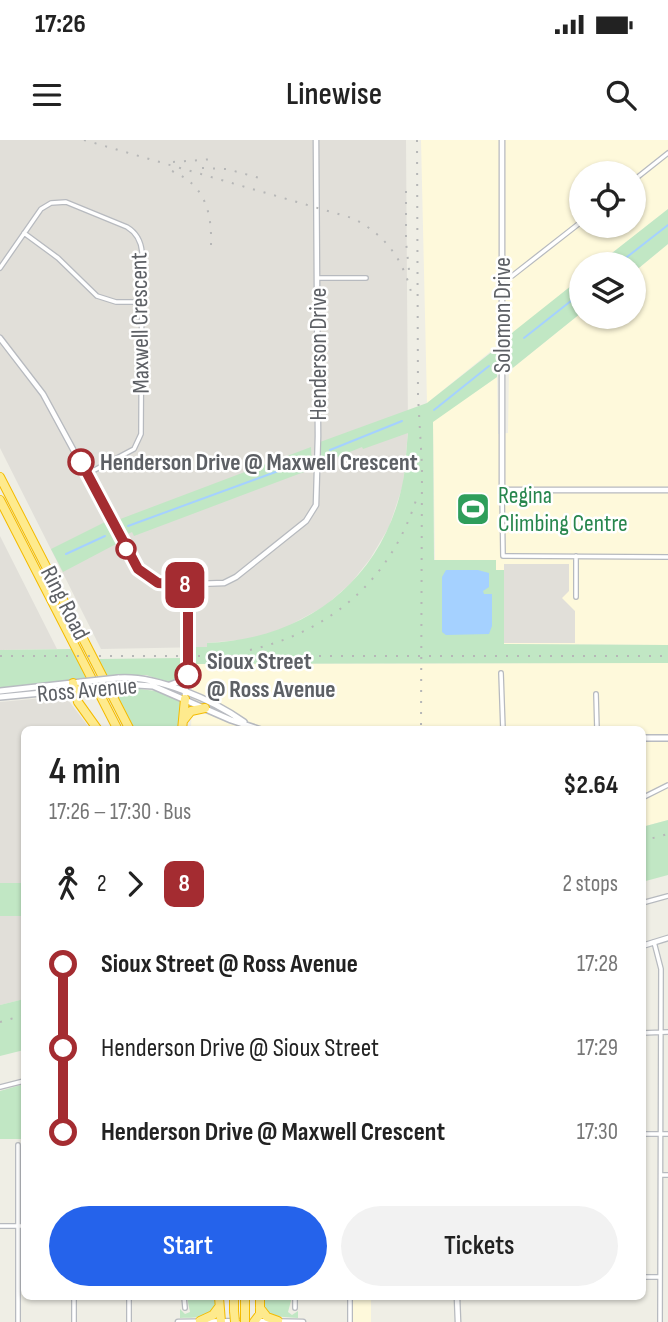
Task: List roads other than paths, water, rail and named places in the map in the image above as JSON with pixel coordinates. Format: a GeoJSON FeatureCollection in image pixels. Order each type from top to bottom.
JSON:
{"type":"FeatureCollection","features":[{"type":"Feature","properties":{"kind":"highway","name":"Ring Road"},"geometry":{"type":"LineString","coordinates":[[0,477],[128,726]]}},
{"type":"Feature","properties":{"kind":"highway","name":"Ring Road"},"geometry":{"type":"LineString","coordinates":[[0,500],[116,726]]}},
{"type":"Feature","properties":{"kind":"highway"},"geometry":{"type":"LineString","coordinates":[[78,686],[78,702],[95,726]]}},
{"type":"Feature","properties":{"kind":"highway"},"geometry":{"type":"LineString","coordinates":[[183,725],[185,696]]}},
{"type":"Feature","properties":{"kind":"highway"},"geometry":{"type":"LineString","coordinates":[[183,725],[191,711],[205,708]]}},
{"type":"Feature","properties":{"kind":"highway"},"geometry":{"type":"LineString","coordinates":[[219,1300],[221,1321]]}},
{"type":"Feature","properties":{"kind":"highway"},"geometry":{"type":"LineString","coordinates":[[234,1300],[234,1322]]}},
{"type":"Feature","properties":{"kind":"highway"},"geometry":{"type":"LineString","coordinates":[[245,1300],[245,1322]]}},
{"type":"Feature","properties":{"kind":"highway"},"geometry":{"type":"LineString","coordinates":[[255,1321],[260,1300]]}},
{"type":"Feature","properties":{"kind":"highway"},"geometry":{"type":"LineString","coordinates":[[200,1321],[213,1315],[219,1307]]}},
{"type":"Feature","properties":{"kind":"highway"},"geometry":{"type":"LineString","coordinates":[[260,1308],[267,1317],[278,1321]]}},
{"type":"Feature","properties":{"kind":"main road"},"geometry":{"type":"LineString","coordinates":[[169,685],[178,682],[186,674]]}},
{"type":"Feature","properties":{"kind":"main road","name":"Ross Avenue"},"geometry":{"type":"LineString","coordinates":[[0,697],[149,678],[169,685],[205,708],[245,726]]}},
{"type":"Feature","properties":{"kind":"main road","name":"Ross Avenue"},"geometry":{"type":"LineString","coordinates":[[119,681],[153,686],[185,696],[234,715],[247,726]]}},
{"type":"Feature","properties":{"kind":"main road","name":"Ross Avenue"},"geometry":{"type":"LineString","coordinates":[[0,691],[78,686]]}},
{"type":"Feature","properties":{"kind":"main road"},"geometry":{"type":"LineString","coordinates":[[646,738],[668,738]]}},
{"type":"Feature","properties":{"kind":"street","name":"Henderson Drive"},"geometry":{"type":"LineString","coordinates":[[0,338],[43,394],[138,569],[158,583],[224,583],[236,577],[306,521],[316,505],[316,140]]}},
{"type":"Feature","properties":{"kind":"street","name":"Solomon Drive"},"geometry":{"type":"LineString","coordinates":[[502,140],[502,490]]}},
{"type":"Feature","properties":{"kind":"street"},"geometry":{"type":"LineString","coordinates":[[646,170],[668,153]]}},
{"type":"Feature","properties":{"kind":"street","name":"Maxwell Crescent"},"geometry":{"type":"LineString","coordinates":[[0,268],[41,209],[58,201],[130,229],[138,238],[142,248],[140,440],[134,449],[87,474]]}},
{"type":"Feature","properties":{"kind":"street"},"geometry":{"type":"LineString","coordinates":[[501,276],[512,276],[569,231]]}},
{"type":"Feature","properties":{"kind":"street"},"geometry":{"type":"LineString","coordinates":[[24,233],[58,258],[97,296],[116,302],[142,302]]}},
{"type":"Feature","properties":{"kind":"street"},"geometry":{"type":"LineString","coordinates":[[317,278],[366,278]]}},
{"type":"Feature","properties":{"kind":"street"},"geometry":{"type":"LineString","coordinates":[[668,490],[502,490],[503,556],[668,557]]}},
{"type":"Feature","properties":{"kind":"street"},"geometry":{"type":"LineString","coordinates":[[576,556],[576,597]]}},
{"type":"Feature","properties":{"kind":"street"},"geometry":{"type":"LineString","coordinates":[[185,696],[188,585]]}},
{"type":"Feature","properties":{"kind":"street"},"geometry":{"type":"LineString","coordinates":[[501,673],[503,726]]}},
{"type":"Feature","properties":{"kind":"street"},"geometry":{"type":"LineString","coordinates":[[596,694],[597,726]]}},
{"type":"Feature","properties":{"kind":"street"},"geometry":{"type":"LineString","coordinates":[[646,796],[668,785]]}},
{"type":"Feature","properties":{"kind":"street"},"geometry":{"type":"LineString","coordinates":[[646,902],[668,896]]}},
{"type":"Feature","properties":{"kind":"street"},"geometry":{"type":"LineString","coordinates":[[646,945],[668,938]]}},
{"type":"Feature","properties":{"kind":"street"},"geometry":{"type":"LineString","coordinates":[[654,942],[661,966],[660,1322]]}},
{"type":"Feature","properties":{"kind":"street"},"geometry":{"type":"LineString","coordinates":[[661,993],[668,992]]}},
{"type":"Feature","properties":{"kind":"street"},"geometry":{"type":"LineString","coordinates":[[646,1032],[668,1032]]}},
{"type":"Feature","properties":{"kind":"street"},"geometry":{"type":"LineString","coordinates":[[0,1087],[21,1082]]}},
{"type":"Feature","properties":{"kind":"street"},"geometry":{"type":"LineString","coordinates":[[661,1094],[668,1094]]}},
{"type":"Feature","properties":{"kind":"street"},"geometry":{"type":"LineString","coordinates":[[646,1134],[668,1134]]}},
{"type":"Feature","properties":{"kind":"street"},"geometry":{"type":"LineString","coordinates":[[18,1145],[18,1322]]}},
{"type":"Feature","properties":{"kind":"street"},"geometry":{"type":"LineString","coordinates":[[661,1175],[668,1175]]}},
{"type":"Feature","properties":{"kind":"street"},"geometry":{"type":"LineString","coordinates":[[0,1226],[18,1226]]}},
{"type":"Feature","properties":{"kind":"street"},"geometry":{"type":"LineString","coordinates":[[660,1241],[668,1240]]}},
{"type":"Feature","properties":{"kind":"street"},"geometry":{"type":"LineString","coordinates":[[646,1277],[660,1277]]}},
{"type":"Feature","properties":{"kind":"street"},"geometry":{"type":"LineString","coordinates":[[74,1300],[74,1322]]}},
{"type":"Feature","properties":{"kind":"street"},"geometry":{"type":"LineString","coordinates":[[129,1300],[129,1322]]}},
{"type":"Feature","properties":{"kind":"street"},"geometry":{"type":"LineString","coordinates":[[184,1300],[185,1308]]}},
{"type":"Feature","properties":{"kind":"street"},"geometry":{"type":"LineString","coordinates":[[295,1300],[295,1308]]}},
{"type":"Feature","properties":{"kind":"street"},"geometry":{"type":"LineString","coordinates":[[350,1300],[350,1322]]}},
{"type":"Feature","properties":{"kind":"street"},"geometry":{"type":"LineString","coordinates":[[457,1300],[458,1322]]}},
{"type":"Feature","properties":{"kind":"street"},"geometry":{"type":"LineString","coordinates":[[178,1322],[303,1322]]}},
{"type":"Feature","properties":{"kind":"water"},"geometry":{"type":"Polygon","coordinates":[[[446,570],[478,570],[489,573],[489,587],[483,591],[484,594],[492,594],[492,626],[489,634],[446,635],[442,632],[442,577],[446,570]]]}},
{"type":"Feature","properties":{"kind":"waterway"},"geometry":{"type":"LineString","coordinates":[[633,252],[668,225]]}},
{"type":"Feature","properties":{"kind":"waterway"},"geometry":{"type":"LineString","coordinates":[[524,338],[569,302]]}},
{"type":"Feature","properties":{"kind":"waterway"},"geometry":{"type":"LineString","coordinates":[[434,410],[489,366]]}},
{"type":"Feature","properties":{"kind":"waterway"},"geometry":{"type":"LineString","coordinates":[[330,450],[402,421]]}},
{"type":"Feature","properties":{"kind":"waterway"},"geometry":{"type":"LineString","coordinates":[[128,526],[311,459]]}},
{"type":"Feature","properties":{"kind":"waterway"},"geometry":{"type":"LineString","coordinates":[[66,554],[105,536]]}},
{"type":"Feature","properties":{"kind":"railway"},"geometry":{"type":"LineString","coordinates":[[84,140],[352,218],[374,232],[391,250],[404,271],[412,296]]}},
{"type":"Feature","properties":{"kind":"railway"},"geometry":{"type":"LineString","coordinates":[[417,140],[418,396],[422,466],[421,726]]}},
{"type":"Feature","properties":{"kind":"railway"},"geometry":{"type":"LineString","coordinates":[[173,162],[214,159]]}},
{"type":"Feature","properties":{"kind":"railway"},"geometry":{"type":"LineString","coordinates":[[202,168],[227,169],[263,179]]}},
{"type":"Feature","properties":{"kind":"railway"},"geometry":{"type":"LineString","coordinates":[[172,171],[192,184],[204,201],[210,221],[211,245]]}},
{"type":"Feature","properties":{"kind":"railway"},"geometry":{"type":"LineString","coordinates":[[406,191],[409,270]]}},
{"type":"Feature","properties":{"kind":"railway"},"geometry":{"type":"LineString","coordinates":[[250,650],[307,629],[332,615],[355,597],[375,576],[392,552],[417,497]]}},
{"type":"Feature","properties":{"kind":"railway"},"geometry":{"type":"LineString","coordinates":[[0,656],[668,656]]}},
{"type":"Feature","properties":{"kind":"railway"},"geometry":{"type":"LineString","coordinates":[[646,840],[668,834]]}},
{"type":"Feature","properties":{"kind":"railway"},"geometry":{"type":"LineString","coordinates":[[0,1022],[21,1016]]}},
{"type":"Feature","properties":{"kind":"place","name":"Henderson Drive @ Maxwell Crescent"},"geometry":{"type":"Point","coordinates":[81,462]}},
{"type":"Feature","properties":{"kind":"place","name":"Regina Climbing Centre"},"geometry":{"type":"Point","coordinates":[473,509]}},
{"type":"Feature","properties":{"kind":"place","name":"Sioux Street @ Ross Avenue"},"geometry":{"type":"Point","coordinates":[188,675]}}]}
